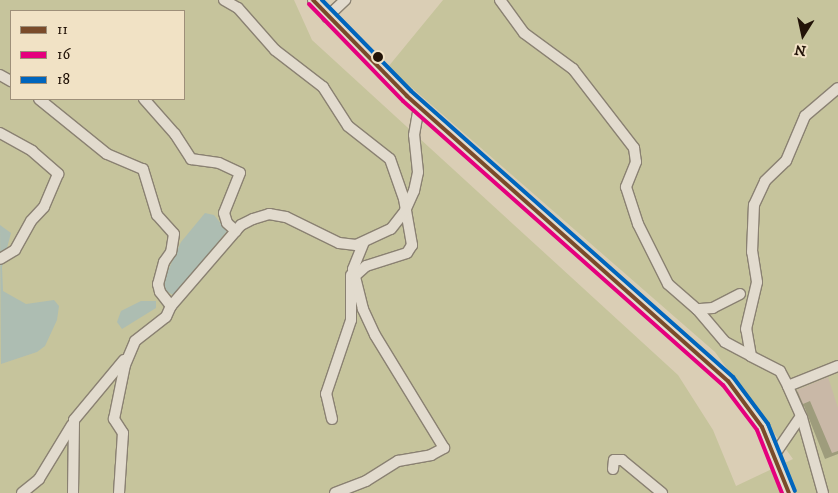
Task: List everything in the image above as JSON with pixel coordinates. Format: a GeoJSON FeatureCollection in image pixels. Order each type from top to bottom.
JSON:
{"type":"FeatureCollection","features":[{"type":"Feature","properties":{"kind":"street"},"geometry":{"type":"LineString","coordinates":[[224,0],[238,8],[275,50],[323,87],[348,126],[390,159],[405,211],[412,245],[407,253],[366,266],[355,276]]}},
{"type":"Feature","properties":{"kind":"street"},"geometry":{"type":"LineString","coordinates":[[312,0],[327,17],[419,106],[728,381],[762,427],[775,454],[789,493]]}},
{"type":"Feature","properties":{"kind":"street"},"geometry":{"type":"LineString","coordinates":[[327,17],[345,0]]}},
{"type":"Feature","properties":{"kind":"street"},"geometry":{"type":"LineString","coordinates":[[500,0],[524,33],[573,69],[634,148],[636,162],[626,187],[638,224],[668,284],[697,309],[725,342],[780,371],[801,416],[823,493]]}},
{"type":"Feature","properties":{"kind":"street"},"geometry":{"type":"LineString","coordinates":[[751,356],[746,329],[758,282],[752,252],[754,204],[765,180],[786,161],[805,116],[838,88]]}},
{"type":"Feature","properties":{"kind":"street"},"geometry":{"type":"LineString","coordinates":[[40,100],[108,154],[143,169],[157,215],[174,234],[171,252],[164,262],[158,284],[160,292],[171,306]]}},
{"type":"Feature","properties":{"kind":"street"},"geometry":{"type":"LineString","coordinates":[[145,100],[191,159],[219,163],[240,174],[224,213],[227,223],[236,231]]}},
{"type":"Feature","properties":{"kind":"street"},"geometry":{"type":"LineString","coordinates":[[22,493],[39,479],[62,446],[74,420],[128,355],[135,341],[166,317],[171,306],[242,225],[269,214],[286,217],[339,243],[360,244],[391,229],[405,211],[418,172],[414,135],[419,106]]}},
{"type":"Feature","properties":{"kind":"street"},"geometry":{"type":"LineString","coordinates":[[0,134],[32,151],[58,174],[44,207],[31,220],[4,258]]}},
{"type":"Feature","properties":{"kind":"street"},"geometry":{"type":"LineString","coordinates":[[335,493],[366,481],[398,462],[431,455],[444,448],[375,335],[363,309],[353,269],[360,244]]}},
{"type":"Feature","properties":{"kind":"street"},"geometry":{"type":"LineString","coordinates":[[332,419],[326,394],[351,320],[350,265],[360,244]]}},
{"type":"Feature","properties":{"kind":"street"},"geometry":{"type":"LineString","coordinates":[[697,309],[713,308],[740,294]]}},
{"type":"Feature","properties":{"kind":"street"},"geometry":{"type":"LineString","coordinates":[[119,493],[123,433],[114,419],[128,355]]}},
{"type":"Feature","properties":{"kind":"street"},"geometry":{"type":"LineString","coordinates":[[788,386],[838,366]]}},
{"type":"Feature","properties":{"kind":"street"},"geometry":{"type":"LineString","coordinates":[[775,454],[801,416]]}},
{"type":"Feature","properties":{"kind":"street"},"geometry":{"type":"LineString","coordinates":[[73,493],[74,420]]}},
{"type":"Feature","properties":{"kind":"street"},"geometry":{"type":"LineString","coordinates":[[613,469],[614,460],[622,460],[662,493]]}},
{"type":"Feature","properties":{"kind":"shaded area"},"geometry":{"type":"Polygon","coordinates":[[[0,0],[294,0],[312,40],[678,375],[713,430],[736,486],[793,459],[715,352],[388,67],[443,0],[838,0],[838,493],[0,493],[0,0]]]}},
{"type":"Feature","properties":{"kind":"shaded area"},"geometry":{"type":"Polygon","coordinates":[[[205,213],[214,215],[227,231],[175,296],[164,290],[165,277],[181,242],[205,213]]]}},
{"type":"Feature","properties":{"kind":"shaded area"},"geometry":{"type":"Polygon","coordinates":[[[0,225],[11,233],[2,267],[3,291],[26,304],[54,300],[59,306],[57,320],[45,346],[37,352],[1,364],[0,225]]]}},
{"type":"Feature","properties":{"kind":"shaded area"},"geometry":{"type":"Polygon","coordinates":[[[141,301],[156,301],[156,308],[122,329],[117,322],[121,311],[141,301]]]}},
{"type":"Feature","properties":{"kind":"building"},"geometry":{"type":"Polygon","coordinates":[[[828,377],[838,408],[838,451],[832,453],[810,401],[803,404],[797,390],[828,377]]]}},
{"type":"Feature","properties":{"kind":"transit line","name":"11"},"geometry":{"type":"LineString","coordinates":[[313,0],[407,96],[728,381],[762,427],[789,493]]}},
{"type":"Feature","properties":{"kind":"transit line","name":"18"},"geometry":{"type":"LineString","coordinates":[[322,0],[411,91],[733,377],[768,424],[795,491]]}},
{"type":"Feature","properties":{"kind":"transit line","name":"16"},"geometry":{"type":"LineString","coordinates":[[309,4],[403,101],[723,385],[757,430],[782,493]]}}]}
